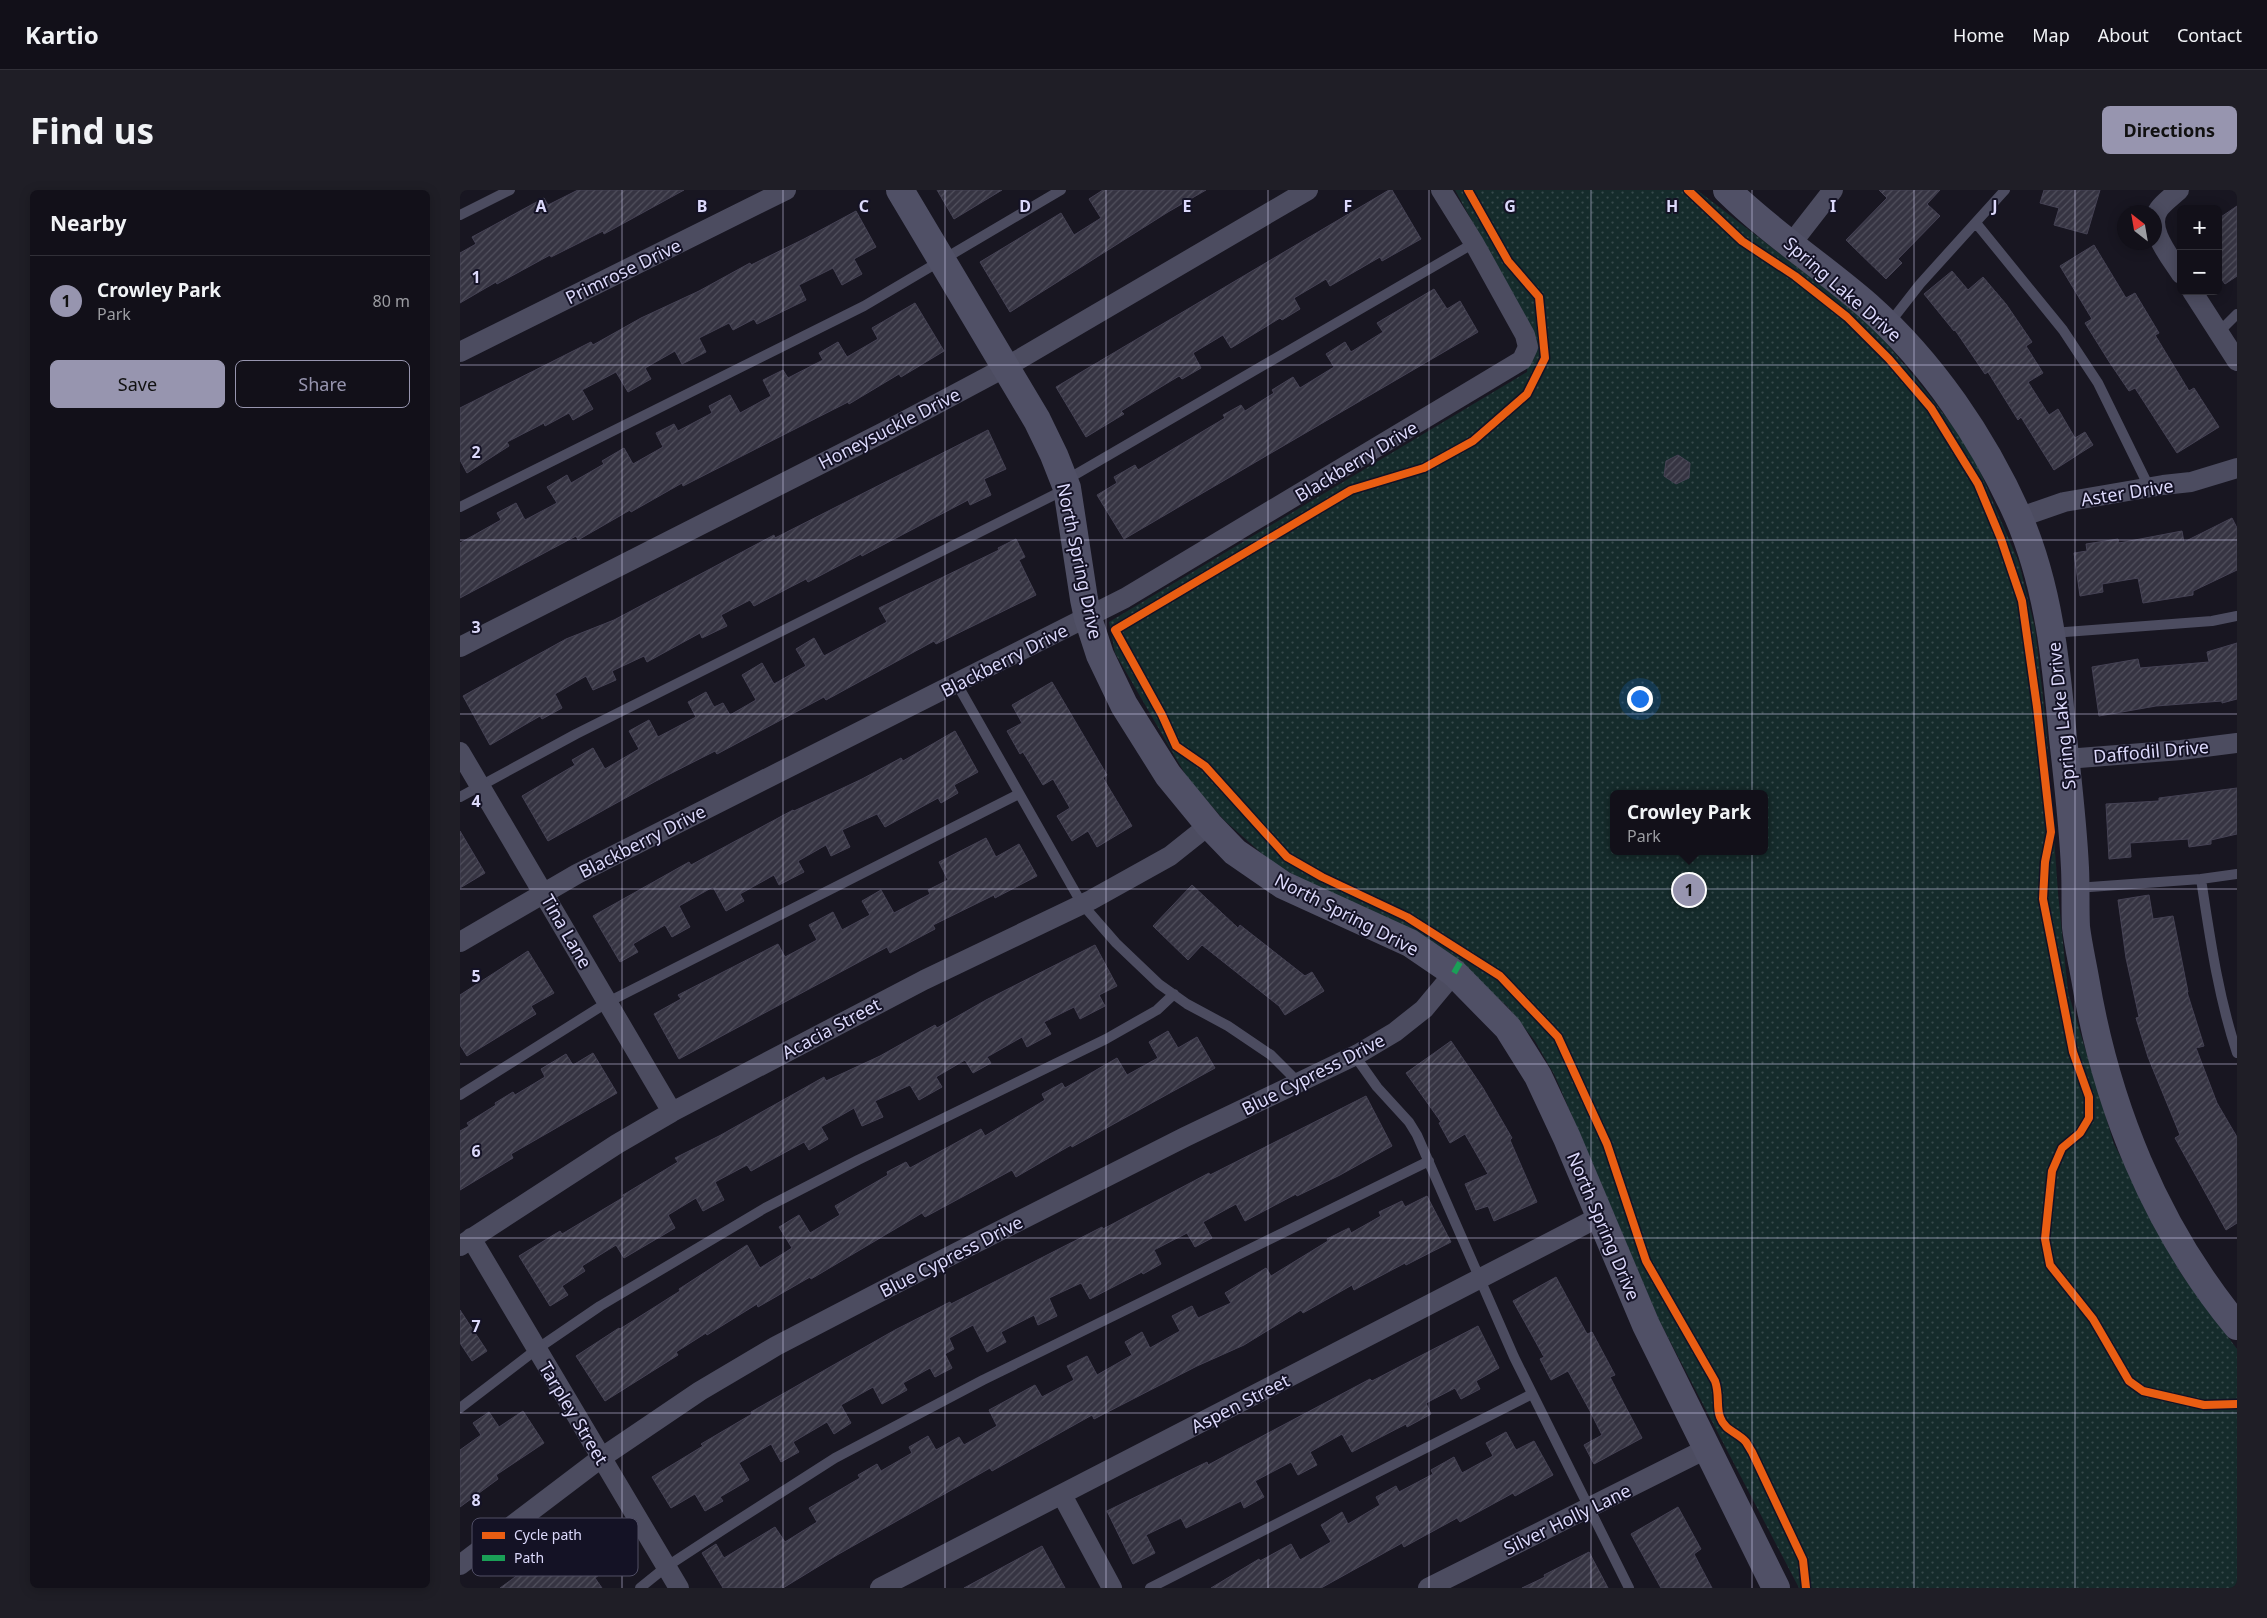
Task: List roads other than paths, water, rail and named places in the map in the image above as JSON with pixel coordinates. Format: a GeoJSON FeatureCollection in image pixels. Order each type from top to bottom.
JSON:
{"type":"FeatureCollection","features":[{"type":"Feature","properties":{"kind":"street","name":"Primrose Drive"},"geometry":{"type":"LineString","coordinates":[[460,352],[786,190]]}},
{"type":"Feature","properties":{"kind":"street","name":"North Spring Drive"},"geometry":{"type":"LineString","coordinates":[[900,190],[1037,420],[1066,485],[1088,618],[1100,655],[1124,705],[1168,775],[1235,852],[1283,885],[1410,942],[1454,972],[1508,1028],[1538,1076],[1567,1138],[1646,1326],[1776,1588]]}},
{"type":"Feature","properties":{"kind":"street","name":"Honeysuckle Drive"},"geometry":{"type":"LineString","coordinates":[[460,647],[884,432],[1006,367],[1308,190]]}},
{"type":"Feature","properties":{"kind":"street","name":"Blackberry Drive"},"geometry":{"type":"LineString","coordinates":[[460,942],[544,892],[1088,618],[1134,593],[1522,360],[1528,347],[1525,335],[1474,243],[1441,190]]}},
{"type":"Feature","properties":{"kind":"street","name":"Spring Lake Drive"},"geometry":{"type":"LineString","coordinates":[[1727,190],[1754,215],[1869,307],[1913,351],[1962,413],[2018,518],[2043,590],[2052,633],[2066,759],[2075,871],[2076,929],[2091,1018],[2117,1113],[2147,1183],[2176,1238],[2224,1310],[2237,1326]]}},
{"type":"Feature","properties":{"kind":"street"},"geometry":{"type":"LineString","coordinates":[[1792,244],[1833,190]]}},
{"type":"Feature","properties":{"kind":"street"},"geometry":{"type":"LineString","coordinates":[[2177,268],[2167,253],[2155,227],[2158,210],[2180,190]]}},
{"type":"Feature","properties":{"kind":"street"},"geometry":{"type":"LineString","coordinates":[[2195,295],[2237,361]]}},
{"type":"Feature","properties":{"kind":"street","name":"Aster Drive"},"geometry":{"type":"LineString","coordinates":[[2018,518],[2064,502],[2190,482],[2237,468]]}},
{"type":"Feature","properties":{"kind":"street","name":"Daffodil Drive"},"geometry":{"type":"LineString","coordinates":[[2066,759],[2180,750],[2237,743]]}},
{"type":"Feature","properties":{"kind":"street","name":"Tina Lane"},"geometry":{"type":"LineString","coordinates":[[460,752],[672,1112]]}},
{"type":"Feature","properties":{"kind":"street","name":"Acacia Street"},"geometry":{"type":"LineString","coordinates":[[466,1242],[617,1144],[672,1112],[924,980],[1082,904],[1170,856],[1209,824]]}},
{"type":"Feature","properties":{"kind":"street","name":"Blue Cypress Drive"},"geometry":{"type":"LineString","coordinates":[[521,1518],[601,1458],[700,1391],[776,1346],[1185,1137],[1355,1056],[1395,1032],[1424,1010],[1454,972]]}},
{"type":"Feature","properties":{"kind":"street","name":"Aspen Street"},"geometry":{"type":"LineString","coordinates":[[880,1588],[1599,1217]]}},
{"type":"Feature","properties":{"kind":"street","name":"Tarpley Street"},"geometry":{"type":"LineString","coordinates":[[466,1242],[537,1349],[637,1518]]}},
{"type":"Feature","properties":{"kind":"street","name":"Silver Holly Lane"},"geometry":{"type":"LineString","coordinates":[[1428,1588],[1706,1449]]}},
{"type":"Feature","properties":{"kind":"street"},"geometry":{"type":"LineString","coordinates":[[1062,1495],[1112,1588]]}},
{"type":"Feature","properties":{"kind":"street","name":"Tarpley Street"},"geometry":{"type":"LineString","coordinates":[[638,1520],[679,1588]]}},
{"type":"Feature","properties":{"kind":"street","name":"Blue Cypress Drive"},"geometry":{"type":"LineString","coordinates":[[460,1564],[472,1555]]}},
{"type":"Feature","properties":{"kind":"lane"},"geometry":{"type":"LineString","coordinates":[[460,215],[510,190]]}},
{"type":"Feature","properties":{"kind":"lane"},"geometry":{"type":"LineString","coordinates":[[460,507],[864,306],[1061,190]]}},
{"type":"Feature","properties":{"kind":"lane"},"geometry":{"type":"LineString","coordinates":[[1888,326],[1920,284],[2006,190]]}},
{"type":"Feature","properties":{"kind":"lane"},"geometry":{"type":"LineString","coordinates":[[1976,223],[2064,330],[2098,383],[2149,487]]}},
{"type":"Feature","properties":{"kind":"lane"},"geometry":{"type":"LineString","coordinates":[[460,798],[576,734],[1066,485],[1474,243]]}},
{"type":"Feature","properties":{"kind":"lane"},"geometry":{"type":"LineString","coordinates":[[2219,332],[2237,314]]}},
{"type":"Feature","properties":{"kind":"lane"},"geometry":{"type":"LineString","coordinates":[[2052,633],[2212,621],[2237,616]]}},
{"type":"Feature","properties":{"kind":"lane"},"geometry":{"type":"LineString","coordinates":[[957,684],[1082,904],[1116,943],[1159,984],[1271,1055],[1299,1083]]}},
{"type":"Feature","properties":{"kind":"lane"},"geometry":{"type":"LineString","coordinates":[[460,1095],[608,1002],[1019,794]]}},
{"type":"Feature","properties":{"kind":"lane"},"geometry":{"type":"LineString","coordinates":[[2075,888],[2202,879],[2237,874]]}},
{"type":"Feature","properties":{"kind":"lane"},"geometry":{"type":"LineString","coordinates":[[2202,879],[2216,978],[2226,1021],[2237,1053]]}},
{"type":"Feature","properties":{"kind":"lane"},"geometry":{"type":"LineString","coordinates":[[460,1408],[537,1349],[600,1306],[765,1208],[858,1160],[1106,1039],[1157,1010],[1174,994]]}},
{"type":"Feature","properties":{"kind":"lane"},"geometry":{"type":"LineString","coordinates":[[1355,1056],[1377,1087],[1409,1122],[1429,1161],[1532,1394],[1629,1588]]}},
{"type":"Feature","properties":{"kind":"lane"},"geometry":{"type":"LineString","coordinates":[[640,1588],[666,1567],[827,1464],[879,1435],[992,1375],[1429,1161]]}},
{"type":"Feature","properties":{"kind":"lane"},"geometry":{"type":"LineString","coordinates":[[1150,1588],[1532,1394]]}},
{"type":"Feature","properties":{"kind":"place","name":"Crowley Park"},"geometry":{"type":"Point","coordinates":[1689,890]}}]}
